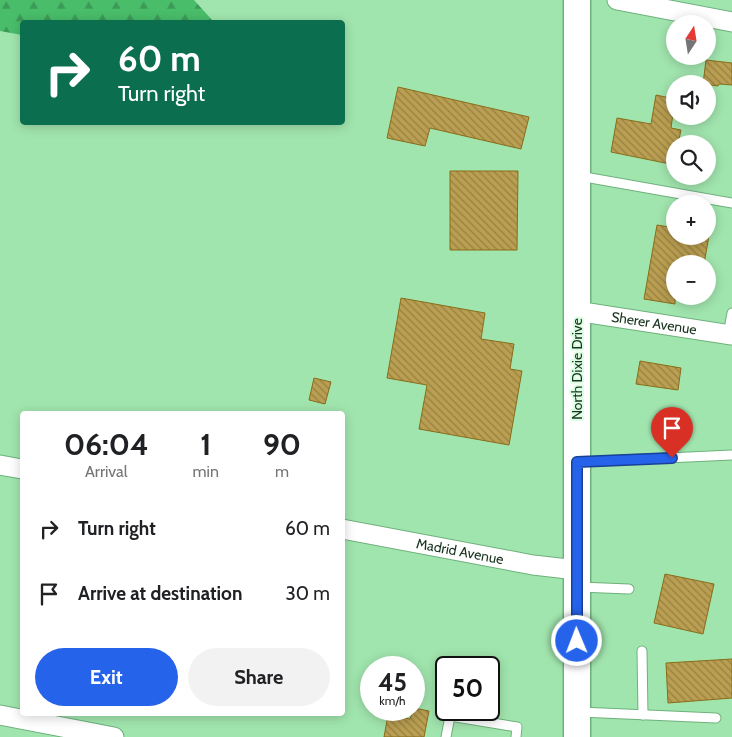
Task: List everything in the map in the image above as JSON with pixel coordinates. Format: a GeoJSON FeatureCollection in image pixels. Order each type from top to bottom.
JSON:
{"type":"FeatureCollection","features":[{"type":"Feature","properties":{"kind":"main road","name":"North Dixie Drive"},"geometry":{"type":"LineString","coordinates":[[577,0],[577,724]]}},
{"type":"Feature","properties":{"kind":"street"},"geometry":{"type":"LineString","coordinates":[[617,0],[732,22]]}},
{"type":"Feature","properties":{"kind":"street","name":"Sherer Avenue"},"geometry":{"type":"LineString","coordinates":[[576,311],[730,335]]}},
{"type":"Feature","properties":{"kind":"street"},"geometry":{"type":"LineString","coordinates":[[0,465],[20,470]]}},
{"type":"Feature","properties":{"kind":"street","name":"Madrid Avenue"},"geometry":{"type":"LineString","coordinates":[[345,530],[533,565],[577,579]]}},
{"type":"Feature","properties":{"kind":"street"},"geometry":{"type":"LineString","coordinates":[[0,715],[114,737]]}},
{"type":"Feature","properties":{"kind":"lane"},"geometry":{"type":"LineString","coordinates":[[577,176],[732,203]]}},
{"type":"Feature","properties":{"kind":"lane"},"geometry":{"type":"LineString","coordinates":[[730,335],[732,313]]}},
{"type":"Feature","properties":{"kind":"lane"},"geometry":{"type":"LineString","coordinates":[[577,462],[732,455]]}},
{"type":"Feature","properties":{"kind":"lane"},"geometry":{"type":"LineString","coordinates":[[577,579],[629,590]]}},
{"type":"Feature","properties":{"kind":"lane"},"geometry":{"type":"LineString","coordinates":[[642,651],[643,715]]}},
{"type":"Feature","properties":{"kind":"lane"},"geometry":{"type":"LineString","coordinates":[[577,724],[643,715],[716,718]]}},
{"type":"Feature","properties":{"kind":"lane"},"geometry":{"type":"LineString","coordinates":[[446,737],[450,716],[517,727],[516,737]]}},
{"type":"Feature","properties":{"kind":"green space"},"geometry":{"type":"Polygon","coordinates":[[[0,0],[194,0],[212,20],[20,20],[20,35],[0,31],[0,0]]]}},
{"type":"Feature","properties":{"kind":"building"},"geometry":{"type":"Polygon","coordinates":[[[716,61],[732,63],[732,85],[719,84],[716,86],[716,75],[704,75],[705,65],[716,65],[716,61]]]}},
{"type":"Feature","properties":{"kind":"building"},"geometry":{"type":"Polygon","coordinates":[[[398,87],[529,117],[521,149],[430,128],[425,146],[387,138],[398,87]]]}},
{"type":"Feature","properties":{"kind":"building"},"geometry":{"type":"Polygon","coordinates":[[[656,95],[666,97],[666,125],[671,125],[671,128],[681,130],[680,135],[666,135],[666,163],[611,152],[617,118],[651,124],[656,95]]]}},
{"type":"Feature","properties":{"kind":"building"},"geometry":{"type":"Polygon","coordinates":[[[450,171],[518,171],[517,250],[450,250],[450,171]]]}},
{"type":"Feature","properties":{"kind":"building"},"geometry":{"type":"Polygon","coordinates":[[[657,225],[666,226],[666,245],[707,245],[706,255],[666,255],[666,303],[644,299],[657,225]]]}},
{"type":"Feature","properties":{"kind":"building"},"geometry":{"type":"Polygon","coordinates":[[[401,298],[485,313],[481,339],[514,344],[510,369],[522,371],[509,445],[419,429],[427,385],[387,378],[401,298]]]}},
{"type":"Feature","properties":{"kind":"building"},"geometry":{"type":"Polygon","coordinates":[[[640,361],[681,368],[678,390],[636,384],[640,361]]]}},
{"type":"Feature","properties":{"kind":"building"},"geometry":{"type":"Polygon","coordinates":[[[314,378],[331,382],[325,404],[309,400],[314,378]]]}},
{"type":"Feature","properties":{"kind":"building"},"geometry":{"type":"Polygon","coordinates":[[[665,574],[714,584],[703,634],[654,623],[665,574]]]}},
{"type":"Feature","properties":{"kind":"building"},"geometry":{"type":"Polygon","coordinates":[[[732,659],[732,698],[668,703],[666,663],[732,659]]]}},
{"type":"Feature","properties":{"kind":"building"},"geometry":{"type":"Polygon","coordinates":[[[425,710],[429,711],[424,737],[384,737],[387,721],[425,721],[425,710]]]}},
{"type":"Feature","properties":{"kind":"route"},"geometry":{"type":"LineString","coordinates":[[577,641],[577,462],[672,458]]}}]}
